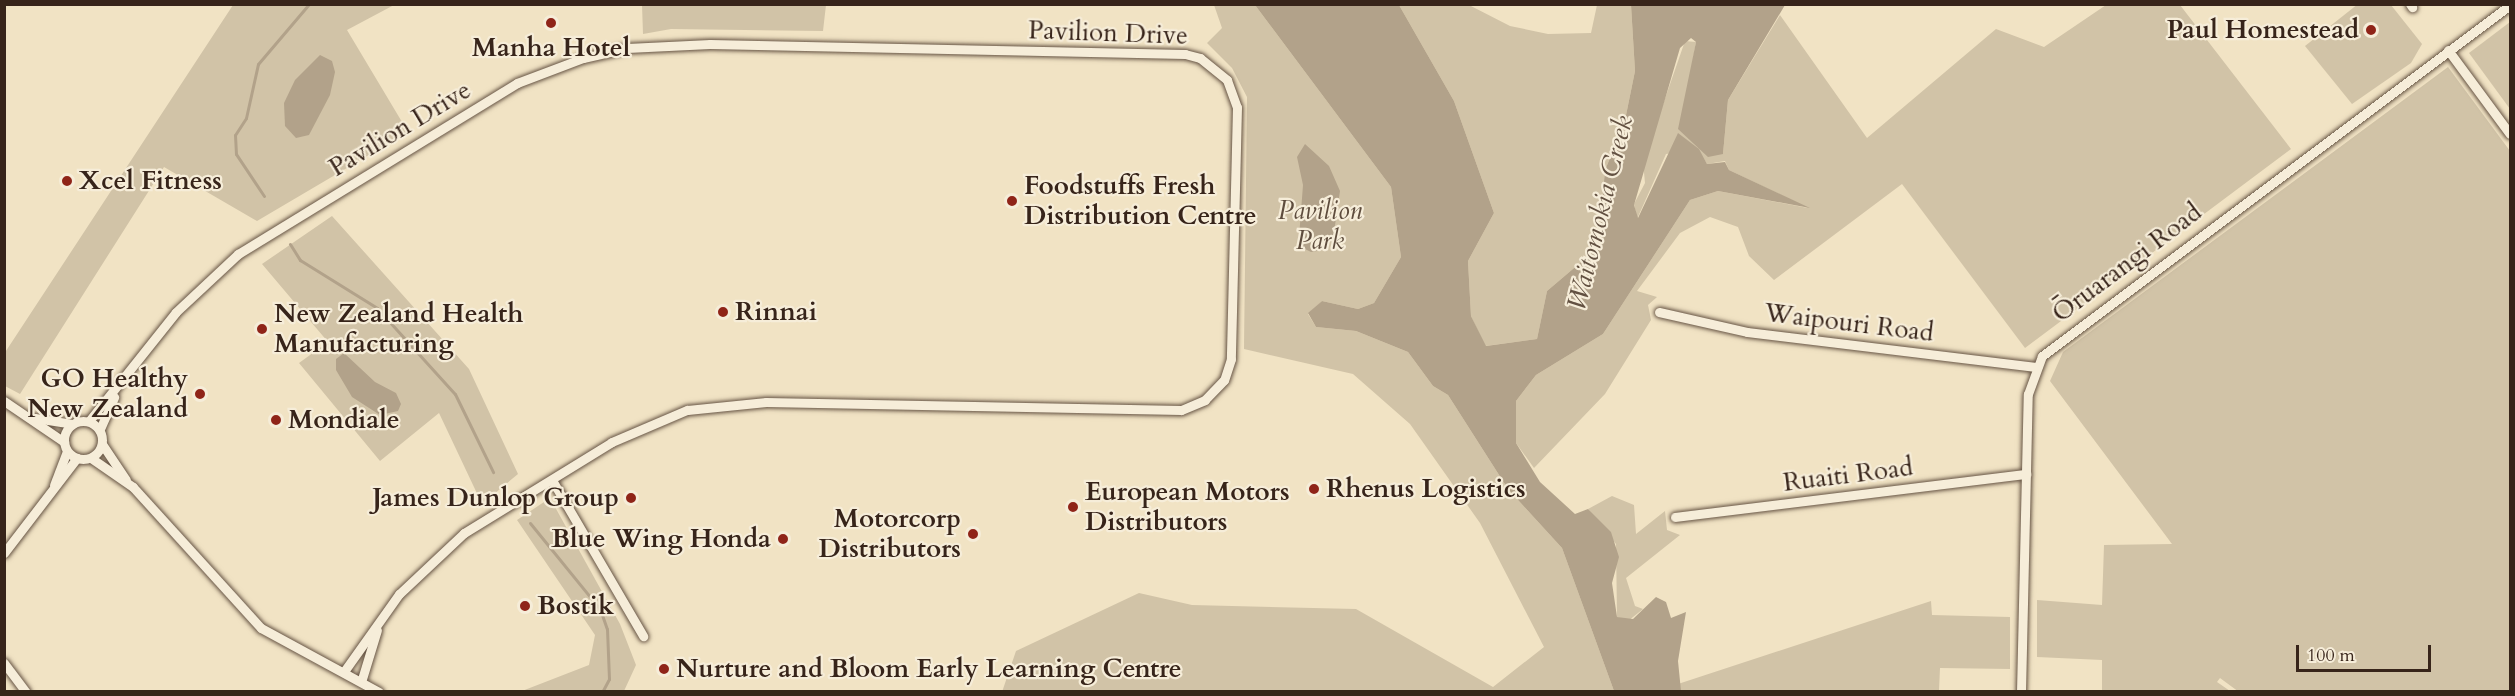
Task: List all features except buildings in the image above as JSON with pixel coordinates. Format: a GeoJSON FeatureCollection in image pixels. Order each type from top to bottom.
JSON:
{"type":"FeatureCollection","features":[{"type":"Feature","properties":{"kind":"street","name":"Ōruarangi Road"},"geometry":{"type":"LineString","coordinates":[[2021,692],[2028,394],[2036,367],[2070,331],[2511,5]]}},
{"type":"Feature","properties":{"kind":"street","name":"Pavilion Drive"},"geometry":{"type":"LineString","coordinates":[[89,421],[115,394],[176,312],[238,254],[517,83],[583,58],[627,48],[710,44],[1185,54],[1200,58],[1227,80],[1237,107],[1231,359],[1224,380],[1205,400],[1180,410],[730,402],[652,422],[464,533],[417,574],[345,670]]}},
{"type":"Feature","properties":{"kind":"street"},"geometry":{"type":"LineString","coordinates":[[2448,51],[2511,134]]}},
{"type":"Feature","properties":{"kind":"street","name":"Waipouri Road"},"geometry":{"type":"LineString","coordinates":[[1659,312],[1747,332],[2036,367]]}},
{"type":"Feature","properties":{"kind":"street","name":"Pavilion Drive"},"geometry":{"type":"LineString","coordinates":[[100,429],[115,394]]}},
{"type":"Feature","properties":{"kind":"street"},"geometry":{"type":"LineString","coordinates":[[4,401],[32,417],[77,458],[91,458],[128,482]]}},
{"type":"Feature","properties":{"kind":"street"},"geometry":{"type":"LineString","coordinates":[[32,417],[71,424],[89,421],[100,429],[102,444],[128,482],[248,617],[284,643],[345,670],[379,692]]}},
{"type":"Feature","properties":{"kind":"street"},"geometry":{"type":"LineString","coordinates":[[52,490],[71,424]]}},
{"type":"Feature","properties":{"kind":"street"},"geometry":{"type":"LineString","coordinates":[[91,458],[102,444]]}},
{"type":"Feature","properties":{"kind":"street"},"geometry":{"type":"LineString","coordinates":[[4,553],[77,458]]}},
{"type":"Feature","properties":{"kind":"street","name":"Ruaiti Road"},"geometry":{"type":"LineString","coordinates":[[1675,517],[2026,474]]}},
{"type":"Feature","properties":{"kind":"street"},"geometry":{"type":"LineString","coordinates":[[552,480],[643,636]]}},
{"type":"Feature","properties":{"kind":"street","name":"Pavilion Drive"},"geometry":{"type":"LineString","coordinates":[[362,679],[378,626]]}},
{"type":"Feature","properties":{"kind":"street"},"geometry":{"type":"LineString","coordinates":[[4,663],[26,692]]}},
{"type":"Feature","properties":{"kind":"green space"},"geometry":{"type":"Polygon","coordinates":[[[642,4],[826,5],[823,31],[671,29],[643,34],[642,4]]]}},
{"type":"Feature","properties":{"kind":"green space"},"geometry":{"type":"Polygon","coordinates":[[[2358,4],[2391,5],[2422,44],[2411,63],[2352,104],[2305,46],[2358,4]]]}},
{"type":"Feature","properties":{"kind":"green space"},"geometry":{"type":"Polygon","coordinates":[[[233,5],[394,5],[347,30],[408,132],[257,221],[164,167],[20,394],[5,386],[4,354],[233,5]]]}},
{"type":"Feature","properties":{"kind":"green space","name":"Pavilion Park"},"geometry":{"type":"Polygon","coordinates":[[[1214,5],[1255,5],[1391,187],[1401,257],[1374,303],[1358,309],[1322,301],[1308,314],[1316,327],[1356,331],[1408,352],[1433,386],[1448,395],[1508,489],[1562,548],[1614,691],[1002,692],[1016,651],[1139,593],[1192,605],[1356,609],[1493,687],[1544,647],[1480,523],[1410,424],[1353,374],[1244,349],[1247,97],[1232,68],[1207,43],[1222,28],[1214,5]]]}},
{"type":"Feature","properties":{"kind":"green space"},"geometry":{"type":"Polygon","coordinates":[[[1399,5],[1469,5],[1510,26],[1548,34],[1591,33],[1597,5],[1631,5],[1635,71],[1624,125],[1605,170],[1600,226],[1587,257],[1547,291],[1537,339],[1485,346],[1471,316],[1468,261],[1494,213],[1454,101],[1399,5]]]}},
{"type":"Feature","properties":{"kind":"green space"},"geometry":{"type":"Polygon","coordinates":[[[2106,5],[2180,5],[2291,149],[2025,348],[1902,184],[1774,280],[1749,256],[1738,227],[1710,217],[1680,233],[1637,291],[1657,297],[1648,305],[1651,320],[1605,394],[1534,468],[1516,443],[1516,401],[1536,375],[1603,334],[1690,200],[1718,191],[1808,208],[1729,170],[1725,161],[1707,164],[1698,149],[1666,154],[1637,219],[1634,204],[1645,183],[1643,162],[1685,41],[1696,42],[1688,88],[1698,142],[1703,151],[1723,154],[1728,100],[1780,15],[1867,138],[1996,29],[2044,47],[2106,5]]]}},
{"type":"Feature","properties":{"kind":"green space"},"geometry":{"type":"Polygon","coordinates":[[[2510,22],[2510,109],[2469,53],[2510,22]]]}},
{"type":"Feature","properties":{"kind":"green space"},"geometry":{"type":"Polygon","coordinates":[[[2448,67],[2510,151],[2510,691],[2239,692],[2220,678],[2217,682],[2230,691],[2102,691],[2102,660],[2037,657],[2037,600],[2102,605],[2104,545],[2172,544],[2050,381],[2063,352],[2448,67]]]}},
{"type":"Feature","properties":{"kind":"green space"},"geometry":{"type":"Polygon","coordinates":[[[332,216],[469,369],[518,474],[482,504],[439,413],[380,461],[299,363],[328,342],[262,264],[332,216]]]}},
{"type":"Feature","properties":{"kind":"green space"},"geometry":{"type":"Polygon","coordinates":[[[1612,496],[1634,505],[1636,534],[1665,511],[1667,530],[1680,535],[1626,578],[1635,606],[1643,609],[1628,621],[1617,617],[1616,544],[1588,509],[1612,496]]]}},
{"type":"Feature","properties":{"kind":"green space"},"geometry":{"type":"Polygon","coordinates":[[[550,498],[620,624],[636,665],[624,691],[522,691],[589,665],[595,635],[517,520],[550,498]]]}},
{"type":"Feature","properties":{"kind":"green space"},"geometry":{"type":"Polygon","coordinates":[[[1931,601],[1932,615],[2010,617],[2010,669],[1940,668],[1939,691],[1681,692],[1678,684],[1931,601]]]}},
{"type":"Feature","properties":{"kind":"shaded area"},"geometry":{"type":"Polygon","coordinates":[[[1255,5],[1399,5],[1454,101],[1494,213],[1468,261],[1471,316],[1486,346],[1537,339],[1547,291],[1587,257],[1600,226],[1605,170],[1624,125],[1635,71],[1631,5],[1785,5],[1728,100],[1723,154],[1708,157],[1678,129],[1696,42],[1691,38],[1680,48],[1634,205],[1638,218],[1678,133],[1699,149],[1707,164],[1725,162],[1729,170],[1810,208],[1718,191],[1690,200],[1603,334],[1536,375],[1516,401],[1516,443],[1540,482],[1575,514],[1588,509],[1611,532],[1619,557],[1612,583],[1617,617],[1633,619],[1656,597],[1666,602],[1671,618],[1686,612],[1678,661],[1681,691],[1614,691],[1562,548],[1508,489],[1448,395],[1433,386],[1408,352],[1356,331],[1316,327],[1308,313],[1322,301],[1358,309],[1374,303],[1401,257],[1391,187],[1255,5]]]}},
{"type":"Feature","properties":{"kind":"shaded area"},"geometry":{"type":"Polygon","coordinates":[[[320,55],[332,61],[335,72],[330,95],[309,135],[296,138],[285,126],[284,103],[295,80],[320,55]]]}},
{"type":"Feature","properties":{"kind":"shaded area"},"geometry":{"type":"Polygon","coordinates":[[[1305,144],[1329,166],[1340,191],[1333,239],[1323,250],[1311,252],[1301,247],[1299,237],[1303,185],[1297,157],[1305,144]]]}},
{"type":"Feature","properties":{"kind":"shaded area"},"geometry":{"type":"Polygon","coordinates":[[[344,353],[375,382],[396,393],[401,404],[398,411],[380,415],[352,397],[336,370],[336,359],[344,353]]]}},
{"type":"Feature","properties":{"kind":"waterway"},"geometry":{"type":"LineString","coordinates":[[264,196],[236,154],[235,135],[246,118],[258,64],[309,4]]}},
{"type":"Feature","properties":{"kind":"waterway"},"geometry":{"type":"LineString","coordinates":[[290,244],[300,260],[377,308],[455,394],[493,472]]}},
{"type":"Feature","properties":{"kind":"waterway"},"geometry":{"type":"LineString","coordinates":[[530,523],[600,609],[607,629],[609,679],[602,692]]}},
{"type":"Feature","properties":{"kind":"place","name":"Manha Hotel"},"geometry":{"type":"Point","coordinates":[551,23]}},
{"type":"Feature","properties":{"kind":"place","name":"Paul Homestead"},"geometry":{"type":"Point","coordinates":[2371,30]}},
{"type":"Feature","properties":{"kind":"place","name":"Xcel Fitness"},"geometry":{"type":"Point","coordinates":[67,181]}},
{"type":"Feature","properties":{"kind":"place","name":"Foodstuffs Fresh Distribution Centre"},"geometry":{"type":"Point","coordinates":[1012,201]}},
{"type":"Feature","properties":{"kind":"place","name":"Rinnai"},"geometry":{"type":"Point","coordinates":[723,312]}},
{"type":"Feature","properties":{"kind":"place","name":"New Zealand Health Manufacturing"},"geometry":{"type":"Point","coordinates":[262,329]}},
{"type":"Feature","properties":{"kind":"place","name":"GO Healthy New Zealand"},"geometry":{"type":"Point","coordinates":[200,394]}},
{"type":"Feature","properties":{"kind":"place","name":"Mondiale"},"geometry":{"type":"Point","coordinates":[276,420]}},
{"type":"Feature","properties":{"kind":"place","name":"Rhenus Logistics"},"geometry":{"type":"Point","coordinates":[1314,489]}},
{"type":"Feature","properties":{"kind":"place","name":"James Dunlop Group"},"geometry":{"type":"Point","coordinates":[631,498]}},
{"type":"Feature","properties":{"kind":"place","name":"European Motors Distributors"},"geometry":{"type":"Point","coordinates":[1073,507]}},
{"type":"Feature","properties":{"kind":"place","name":"Motorcorp Distributors"},"geometry":{"type":"Point","coordinates":[973,534]}},
{"type":"Feature","properties":{"kind":"place","name":"Blue Wing Honda"},"geometry":{"type":"Point","coordinates":[783,539]}},
{"type":"Feature","properties":{"kind":"place","name":"Bostik"},"geometry":{"type":"Point","coordinates":[525,606]}},
{"type":"Feature","properties":{"kind":"place","name":"Nurture and Bloom Early Learning Centre"},"geometry":{"type":"Point","coordinates":[664,669]}},
{"type":"Feature","properties":{"kind":"water label","name":"Waitomokia Creek"},"geometry":{"type":"Point","coordinates":[1600,213]}}]}
